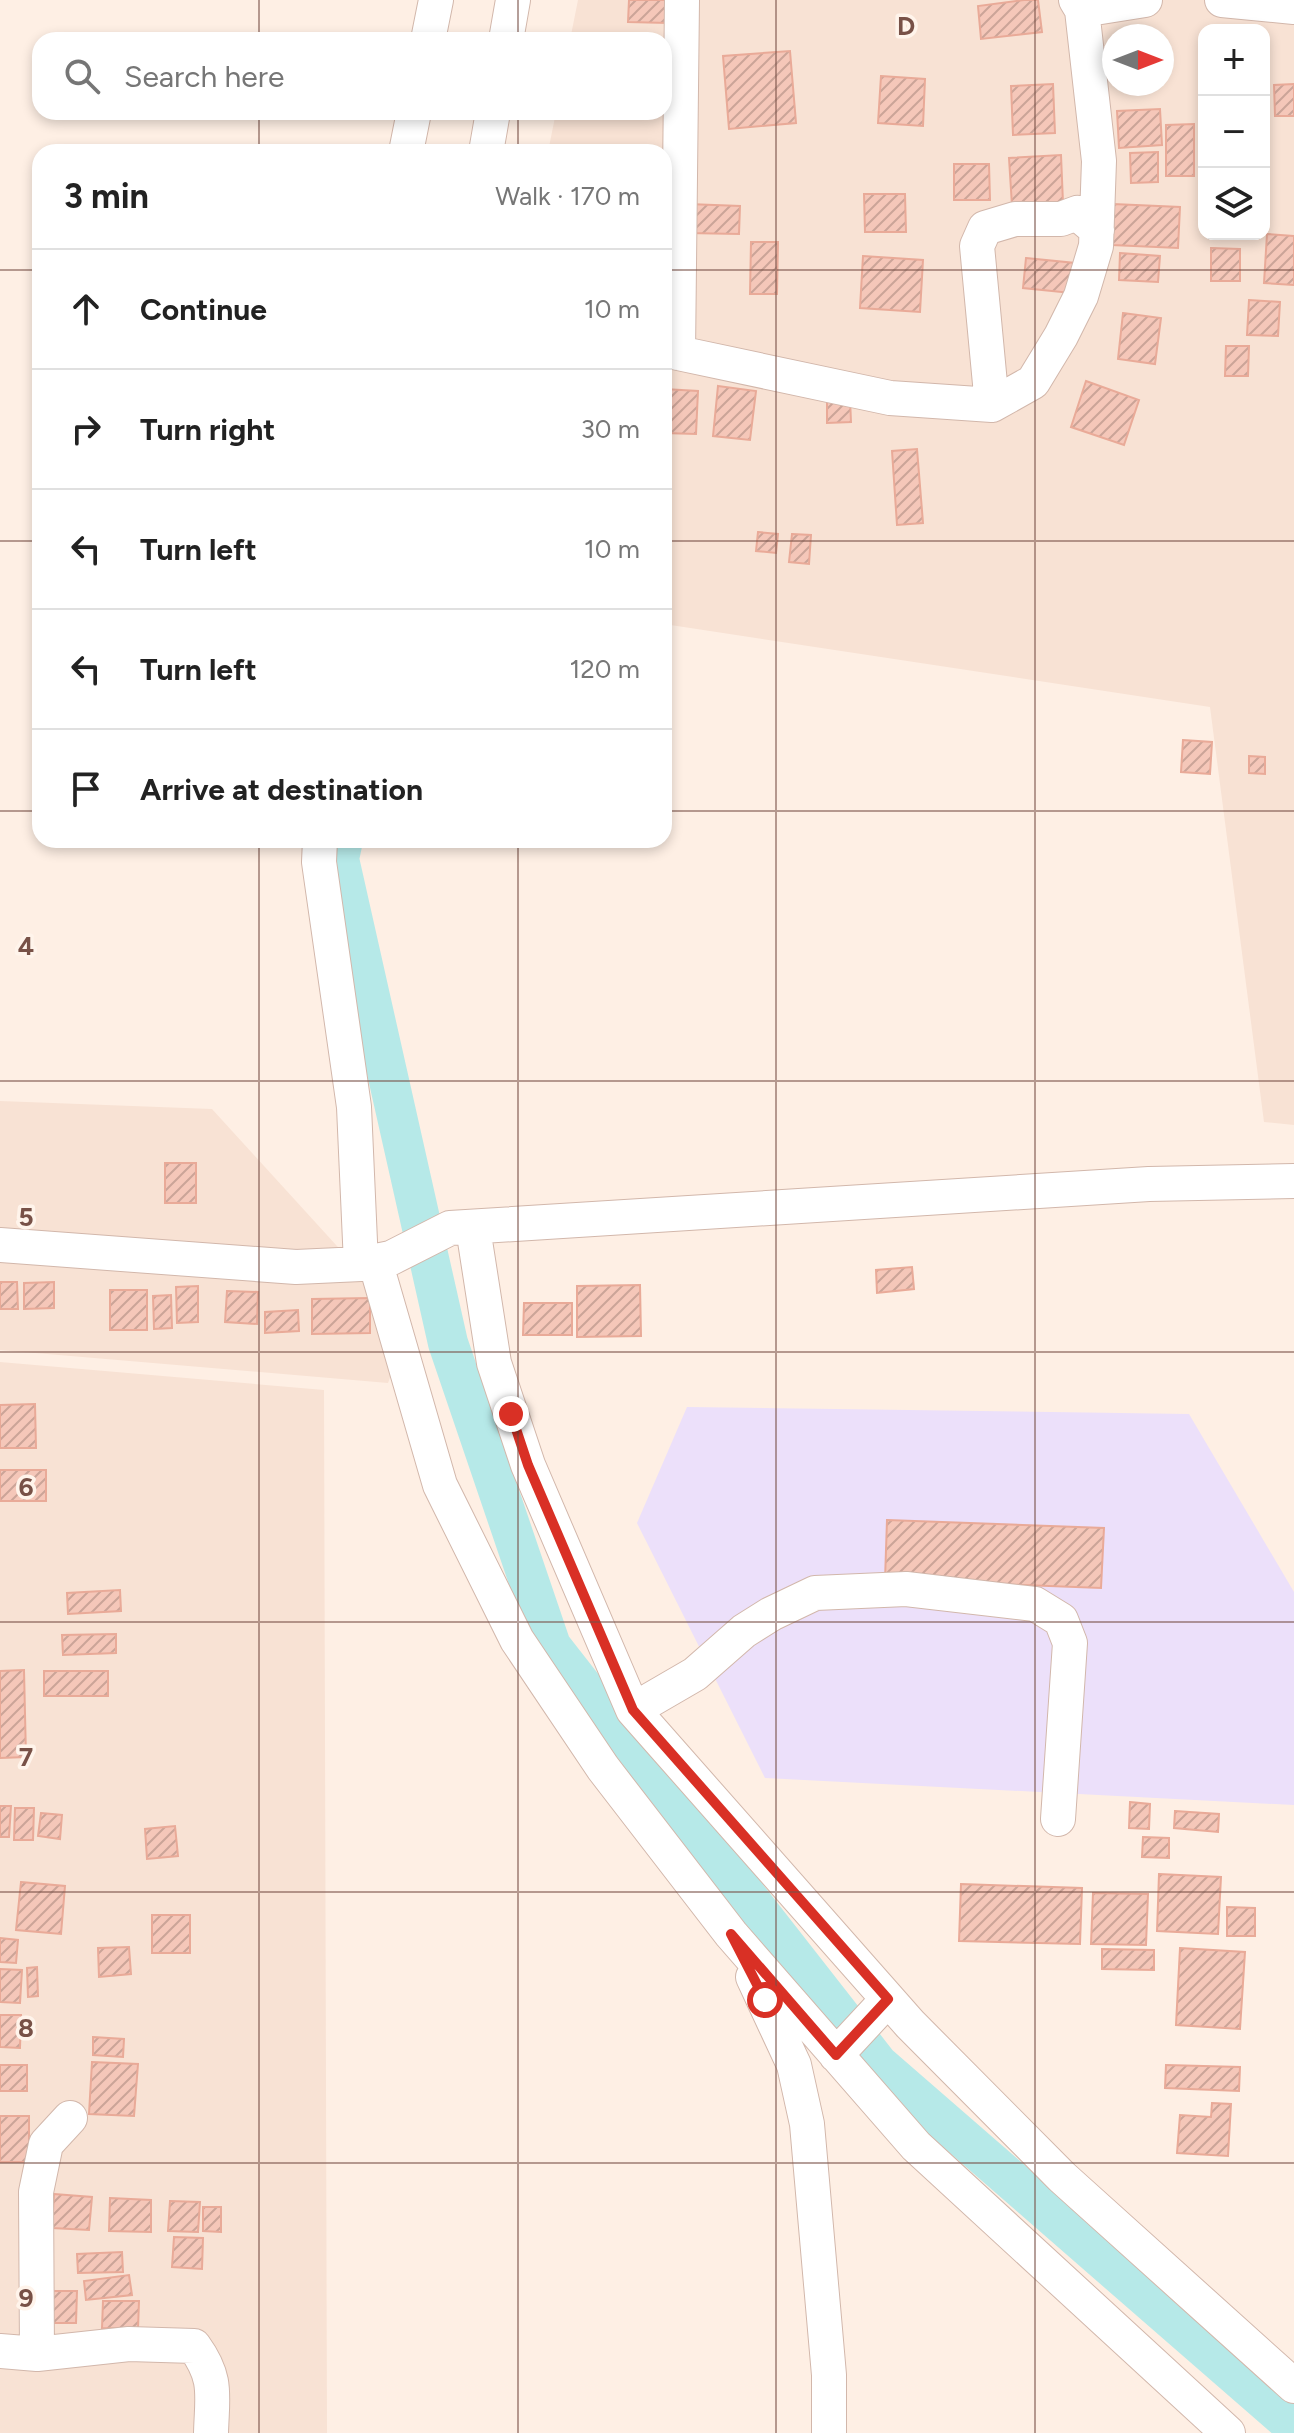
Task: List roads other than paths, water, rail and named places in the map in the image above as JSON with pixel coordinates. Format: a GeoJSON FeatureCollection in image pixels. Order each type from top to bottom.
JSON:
{"type":"FeatureCollection","features":[{"type":"Feature","properties":{"kind":"street"},"geometry":{"type":"LineString","coordinates":[[430,32],[436,0]]}},
{"type":"Feature","properties":{"kind":"street"},"geometry":{"type":"LineString","coordinates":[[507,32],[513,0]]}},
{"type":"Feature","properties":{"kind":"street"},"geometry":{"type":"LineString","coordinates":[[672,319],[682,0]]}},
{"type":"Feature","properties":{"kind":"street"},"geometry":{"type":"LineString","coordinates":[[672,351],[890,398],[992,405],[1033,382],[1081,296],[1096,246],[1099,161],[1079,5],[1145,0]]}},
{"type":"Feature","properties":{"kind":"street"},"geometry":{"type":"LineString","coordinates":[[1222,0],[1294,7]]}},
{"type":"Feature","properties":{"kind":"street"},"geometry":{"type":"LineString","coordinates":[[408,144],[412,120]]}},
{"type":"Feature","properties":{"kind":"street"},"geometry":{"type":"LineString","coordinates":[[487,144],[492,120]]}},
{"type":"Feature","properties":{"kind":"street"},"geometry":{"type":"LineString","coordinates":[[992,405],[977,246],[985,228],[1015,219],[1061,219],[1077,213],[1097,230]]}},
{"type":"Feature","properties":{"kind":"street"},"geometry":{"type":"LineString","coordinates":[[320,848],[319,862],[376,1261],[440,1485],[517,1640],[603,1768],[731,1934],[840,2050],[916,2146],[1228,2433]]}},
{"type":"Feature","properties":{"kind":"street"},"geometry":{"type":"LineString","coordinates":[[0,1245],[296,1267],[376,1261],[462,1228],[1149,1184],[1294,1181]]}},
{"type":"Feature","properties":{"kind":"street"},"geometry":{"type":"LineString","coordinates":[[462,1228],[494,1363],[528,1465],[633,1710],[879,2009],[1294,2386]]}},
{"type":"Feature","properties":{"kind":"street"},"geometry":{"type":"LineString","coordinates":[[633,1710],[695,1674],[744,1631],[815,1593],[906,1589],[1035,1604],[1061,1620],[1070,1643],[1058,1819]]}},
{"type":"Feature","properties":{"kind":"street"},"geometry":{"type":"LineString","coordinates":[[731,1934],[794,2065],[807,2124],[829,2375],[829,2433]]}},
{"type":"Feature","properties":{"kind":"street"},"geometry":{"type":"LineString","coordinates":[[840,2050],[879,2009]]}},
{"type":"Feature","properties":{"kind":"street"},"geometry":{"type":"LineString","coordinates":[[37,2354],[36,2192],[46,2144],[70,2118]]}},
{"type":"Feature","properties":{"kind":"street"},"geometry":{"type":"LineString","coordinates":[[0,2351],[37,2354],[129,2344],[194,2346],[207,2363],[212,2379],[211,2433]]}},
{"type":"Feature","properties":{"kind":"waterway"},"geometry":{"type":"LineString","coordinates":[[341,848],[339,859],[448,1343],[551,1646],[878,2064],[1294,2426]]}}]}
